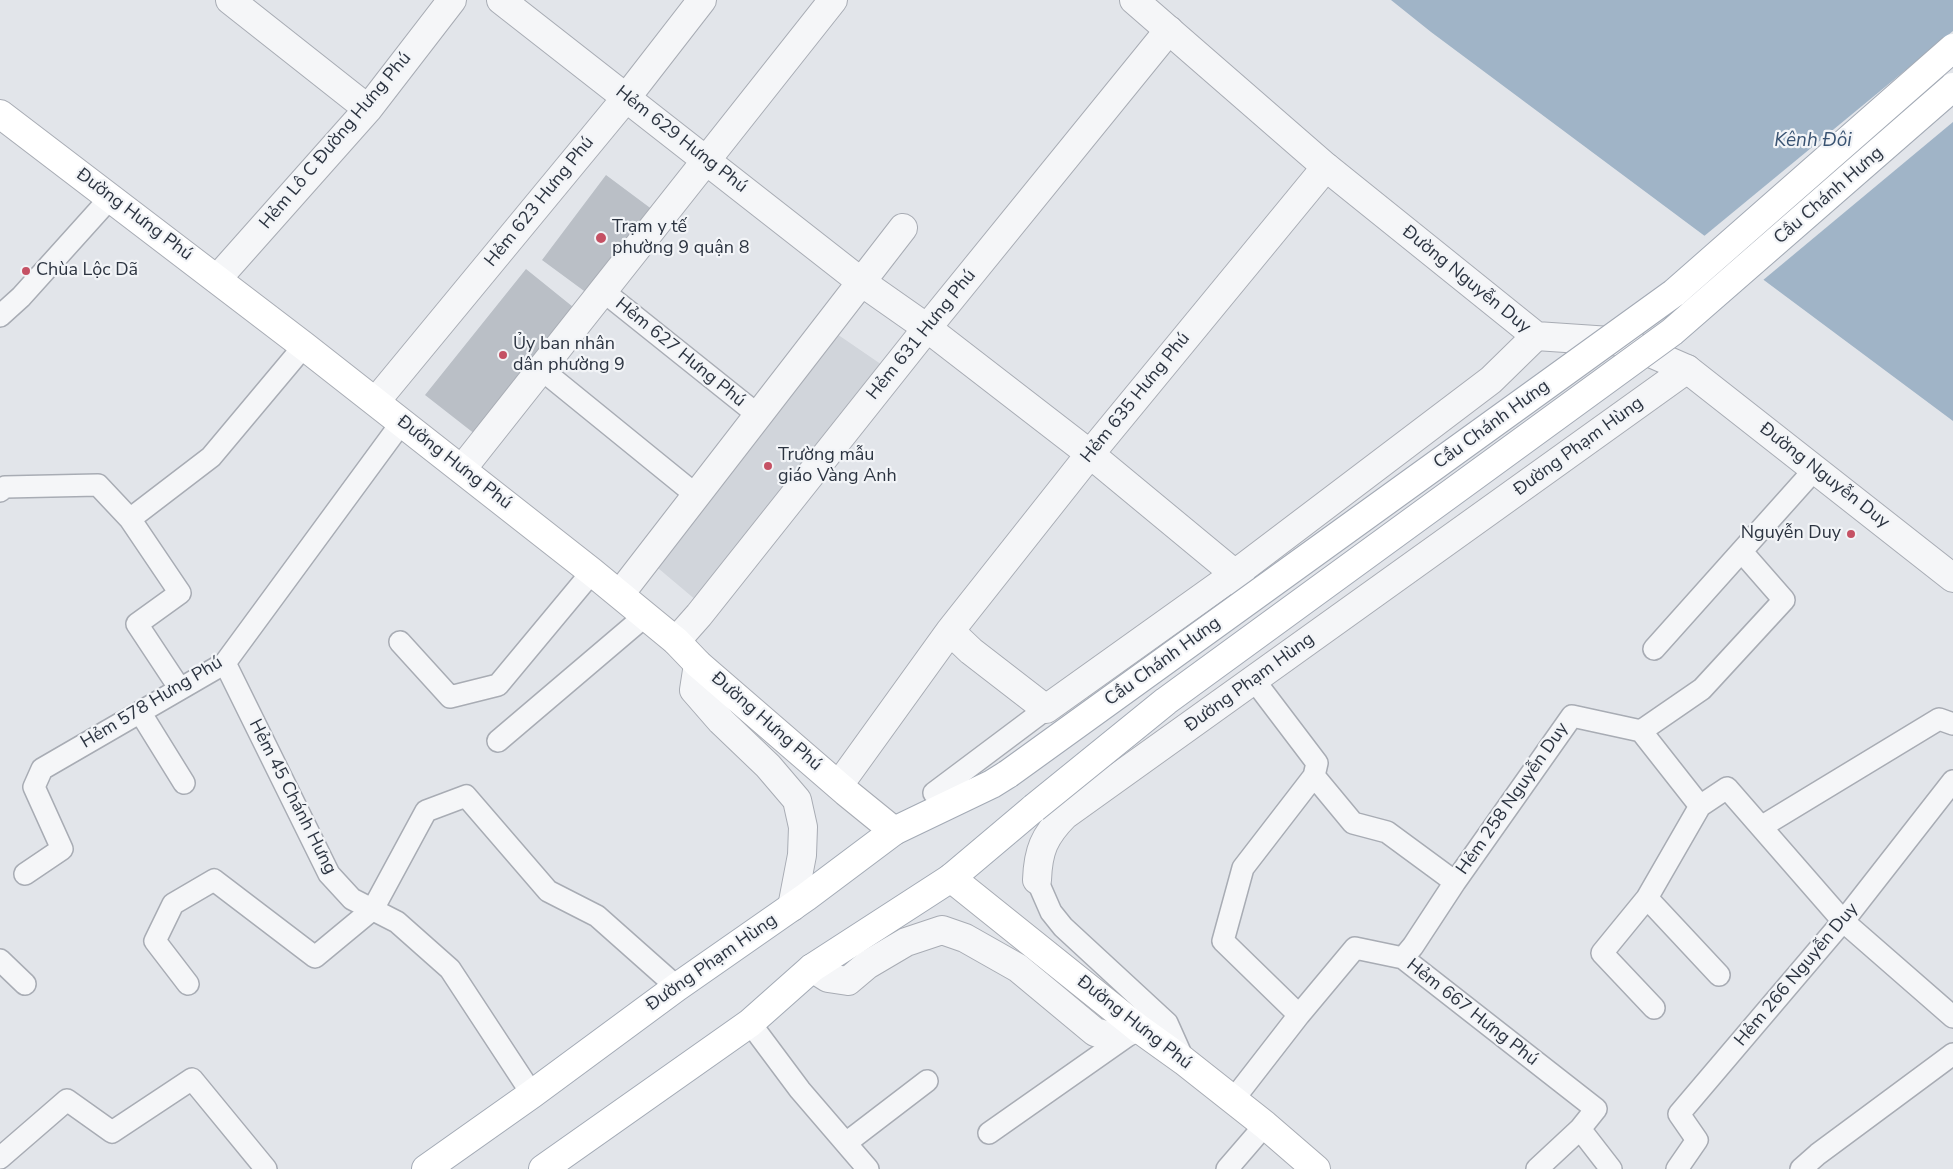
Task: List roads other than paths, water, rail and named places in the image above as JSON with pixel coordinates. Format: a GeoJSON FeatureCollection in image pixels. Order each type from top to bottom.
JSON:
{"type":"FeatureCollection","features":[{"type":"Feature","properties":{"kind":"main road","name":"Cầu Chánh Hưng"},"geometry":{"type":"LineString","coordinates":[[1008,774],[1674,293],[1953,48]]}},
{"type":"Feature","properties":{"kind":"main road","name":"Cầu Chánh Hưng"},"geometry":{"type":"LineString","coordinates":[[952,878],[1034,808],[1166,701],[1672,332],[1953,88]]}},
{"type":"Feature","properties":{"kind":"main road","name":"Đường Hưng Phú"},"geometry":{"type":"LineString","coordinates":[[0,114],[376,401],[620,594],[676,641],[698,664],[894,831]]}},
{"type":"Feature","properties":{"kind":"main road","name":"Đường Phạm Hùng"},"geometry":{"type":"LineString","coordinates":[[426,1169],[532,1094],[677,987],[792,907],[894,831],[992,784],[1008,774]]}},
{"type":"Feature","properties":{"kind":"main road","name":"Đường Hưng Phú"},"geometry":{"type":"LineString","coordinates":[[952,878],[1138,1028],[1233,1100],[1316,1169]]}},
{"type":"Feature","properties":{"kind":"main road"},"geometry":{"type":"LineString","coordinates":[[543,1169],[750,1023],[812,968],[952,878]]}},
{"type":"Feature","properties":{"kind":"street"},"geometry":{"type":"LineString","coordinates":[[230,0],[368,109]]}},
{"type":"Feature","properties":{"kind":"street","name":"Hẻm Lô C Đường Hưng Phú"},"geometry":{"type":"LineString","coordinates":[[217,279],[368,109],[452,0]]}},
{"type":"Feature","properties":{"kind":"street","name":"Hẻm 629 Hưng Phú"},"geometry":{"type":"LineString","coordinates":[[501,0],[860,281],[927,328],[1090,454],[1240,582]]}},
{"type":"Feature","properties":{"kind":"street","name":"Hẻm 623 Hưng Phú"},"geometry":{"type":"LineString","coordinates":[[376,401],[626,98],[702,0]]}},
{"type":"Feature","properties":{"kind":"street","name":"Hẻm 627 Hưng Phú"},"geometry":{"type":"LineString","coordinates":[[462,469],[833,0]]}},
{"type":"Feature","properties":{"kind":"street","name":"Đường Nguyễn Duy"},"geometry":{"type":"LineString","coordinates":[[1134,0],[1326,167],[1536,336],[1625,342],[1687,369],[1953,578]]}},
{"type":"Feature","properties":{"kind":"street","name":"Hẻm 631 Hưng Phú"},"geometry":{"type":"LineString","coordinates":[[676,641],[699,615],[927,328],[1169,30]]}},
{"type":"Feature","properties":{"kind":"street","name":"Hẻm 635 Hưng Phú"},"geometry":{"type":"LineString","coordinates":[[839,785],[950,631],[1090,454],[1326,167]]}},
{"type":"Feature","properties":{"kind":"street"},"geometry":{"type":"LineString","coordinates":[[620,594],[860,281],[903,228]]}},
{"type":"Feature","properties":{"kind":"street"},"geometry":{"type":"LineString","coordinates":[[950,631],[971,650],[1046,709],[1240,582],[1491,380],[1536,336]]}},
{"type":"Feature","properties":{"kind":"street","name":"Đường Phạm Hùng"},"geometry":{"type":"LineString","coordinates":[[1037,880],[1038,858],[1053,826],[1065,815],[1254,680],[1279,646],[1687,369]]}},
{"type":"Feature","properties":{"kind":"street"},"geometry":{"type":"LineString","coordinates":[[698,664],[694,690],[721,721],[768,766],[797,800],[803,827],[802,855],[792,907]]}},
{"type":"Feature","properties":{"kind":"street"},"geometry":{"type":"LineString","coordinates":[[812,968],[828,978],[848,981],[867,965],[906,942],[942,930],[965,938],[1018,968],[1095,1032],[1112,1037],[1138,1028]]}},
{"type":"Feature","properties":{"kind":"lane"},"geometry":{"type":"LineString","coordinates":[[0,316],[21,297],[111,197]]}},
{"type":"Feature","properties":{"kind":"lane","name":"Hẻm 627 Hưng Phú"},"geometry":{"type":"LineString","coordinates":[[603,291],[758,415]]}},
{"type":"Feature","properties":{"kind":"lane"},"geometry":{"type":"LineString","coordinates":[[130,519],[211,457],[304,346]]}},
{"type":"Feature","properties":{"kind":"lane"},"geometry":{"type":"LineString","coordinates":[[541,369],[696,495]]}},
{"type":"Feature","properties":{"kind":"lane","name":"Hẻm 578 Hưng Phú"},"geometry":{"type":"LineString","coordinates":[[24,874],[62,849],[34,787],[42,769],[225,663],[402,422]]}},
{"type":"Feature","properties":{"kind":"lane"},"geometry":{"type":"LineString","coordinates":[[1654,649],[1815,469]]}},
{"type":"Feature","properties":{"kind":"lane"},"geometry":{"type":"LineString","coordinates":[[0,491],[5,487],[98,485],[130,519],[180,593],[137,624],[180,689]]}},
{"type":"Feature","properties":{"kind":"lane"},"geometry":{"type":"LineString","coordinates":[[1700,806],[1641,730],[1702,689],[1784,600],[1742,552]]}},
{"type":"Feature","properties":{"kind":"lane"},"geometry":{"type":"LineString","coordinates":[[400,642],[450,697],[498,685],[592,572]]}},
{"type":"Feature","properties":{"kind":"lane"},"geometry":{"type":"LineString","coordinates":[[498,741],[645,616]]}},
{"type":"Feature","properties":{"kind":"lane","name":"Hẻm 45 Chánh Hưng"},"geometry":{"type":"LineString","coordinates":[[225,663],[329,874],[352,899],[398,922],[450,969],[532,1094]]}},
{"type":"Feature","properties":{"kind":"lane"},"geometry":{"type":"LineString","coordinates":[[1254,680],[1317,763],[1314,776],[1243,868],[1224,941],[1299,1015]]}},
{"type":"Feature","properties":{"kind":"lane"},"geometry":{"type":"LineString","coordinates":[[934,793],[1046,709]]}},
{"type":"Feature","properties":{"kind":"lane"},"geometry":{"type":"LineString","coordinates":[[140,712],[184,783]]}},
{"type":"Feature","properties":{"kind":"lane","name":"Hẻm 258 Nguyễn Duy"},"geometry":{"type":"LineString","coordinates":[[1455,882],[1572,716],[1641,730]]}},
{"type":"Feature","properties":{"kind":"lane"},"geometry":{"type":"LineString","coordinates":[[1761,827],[1939,720],[1953,724]]}},
{"type":"Feature","properties":{"kind":"lane"},"geometry":{"type":"LineString","coordinates":[[1314,776],[1353,823],[1387,832],[1455,882],[1403,958]]}},
{"type":"Feature","properties":{"kind":"lane","name":"Hẻm 266 Nguyễn Duy"},"geometry":{"type":"LineString","coordinates":[[1677,1169],[1698,1140],[1679,1114],[1843,921],[1953,781]]}},
{"type":"Feature","properties":{"kind":"lane"},"geometry":{"type":"LineString","coordinates":[[1654,1008],[1602,953],[1647,898],[1700,806],[1727,788],[1843,921],[1953,1017]]}},
{"type":"Feature","properties":{"kind":"lane"},"geometry":{"type":"LineString","coordinates":[[188,984],[154,940],[173,904],[214,880],[315,957],[373,909],[426,811],[466,796],[548,891],[597,916],[677,987]]}},
{"type":"Feature","properties":{"kind":"lane","name":"Đường Phạm Hùng"},"geometry":{"type":"LineString","coordinates":[[1037,880],[1051,912],[1063,927],[1168,1023],[1184,1061]]}},
{"type":"Feature","properties":{"kind":"lane"},"geometry":{"type":"LineString","coordinates":[[1647,898],[1720,975]]}},
{"type":"Feature","properties":{"kind":"lane","name":"Hẻm 667 Hưng Phú"},"geometry":{"type":"LineString","coordinates":[[1233,1100],[1299,1015],[1355,948],[1403,958],[1596,1109],[1580,1129]]}},
{"type":"Feature","properties":{"kind":"lane"},"geometry":{"type":"LineString","coordinates":[[0,960],[25,984]]}},
{"type":"Feature","properties":{"kind":"lane"},"geometry":{"type":"LineString","coordinates":[[750,1023],[800,1090],[868,1169]]}},
{"type":"Feature","properties":{"kind":"lane"},"geometry":{"type":"LineString","coordinates":[[989,1133],[1138,1028]]}},
{"type":"Feature","properties":{"kind":"lane"},"geometry":{"type":"LineString","coordinates":[[1801,1169],[1826,1148],[1953,1054]]}},
{"type":"Feature","properties":{"kind":"lane"},"geometry":{"type":"LineString","coordinates":[[1,1154],[68,1100],[112,1132],[192,1079],[266,1169]]}},
{"type":"Feature","properties":{"kind":"lane"},"geometry":{"type":"LineString","coordinates":[[846,1143],[927,1081]]}},
{"type":"Feature","properties":{"kind":"lane"},"geometry":{"type":"LineString","coordinates":[[1226,1169],[1265,1126]]}},
{"type":"Feature","properties":{"kind":"lane"},"geometry":{"type":"LineString","coordinates":[[1537,1169],[1580,1129],[1611,1169]]}},
{"type":"Feature","properties":{"kind":"water","name":"Kênh Đôi"},"geometry":{"type":"Polygon","coordinates":[[[1391,0],[1953,0],[1953,421],[1431,32],[1391,0]]]}},
{"type":"Feature","properties":{"kind":"place","name":"Trạm y tế phường 9 quận 8"},"geometry":{"type":"Point","coordinates":[601,238]}},
{"type":"Feature","properties":{"kind":"place","name":"Chùa Lộc Dã"},"geometry":{"type":"Point","coordinates":[26,271]}},
{"type":"Feature","properties":{"kind":"place","name":"Ủy ban nhân dân phường 9"},"geometry":{"type":"Point","coordinates":[503,355]}},
{"type":"Feature","properties":{"kind":"place","name":"Trường mẫu giáo Vàng Anh"},"geometry":{"type":"Point","coordinates":[768,466]}},
{"type":"Feature","properties":{"kind":"place","name":"Nguyễn Duy"},"geometry":{"type":"Point","coordinates":[1851,534]}}]}
